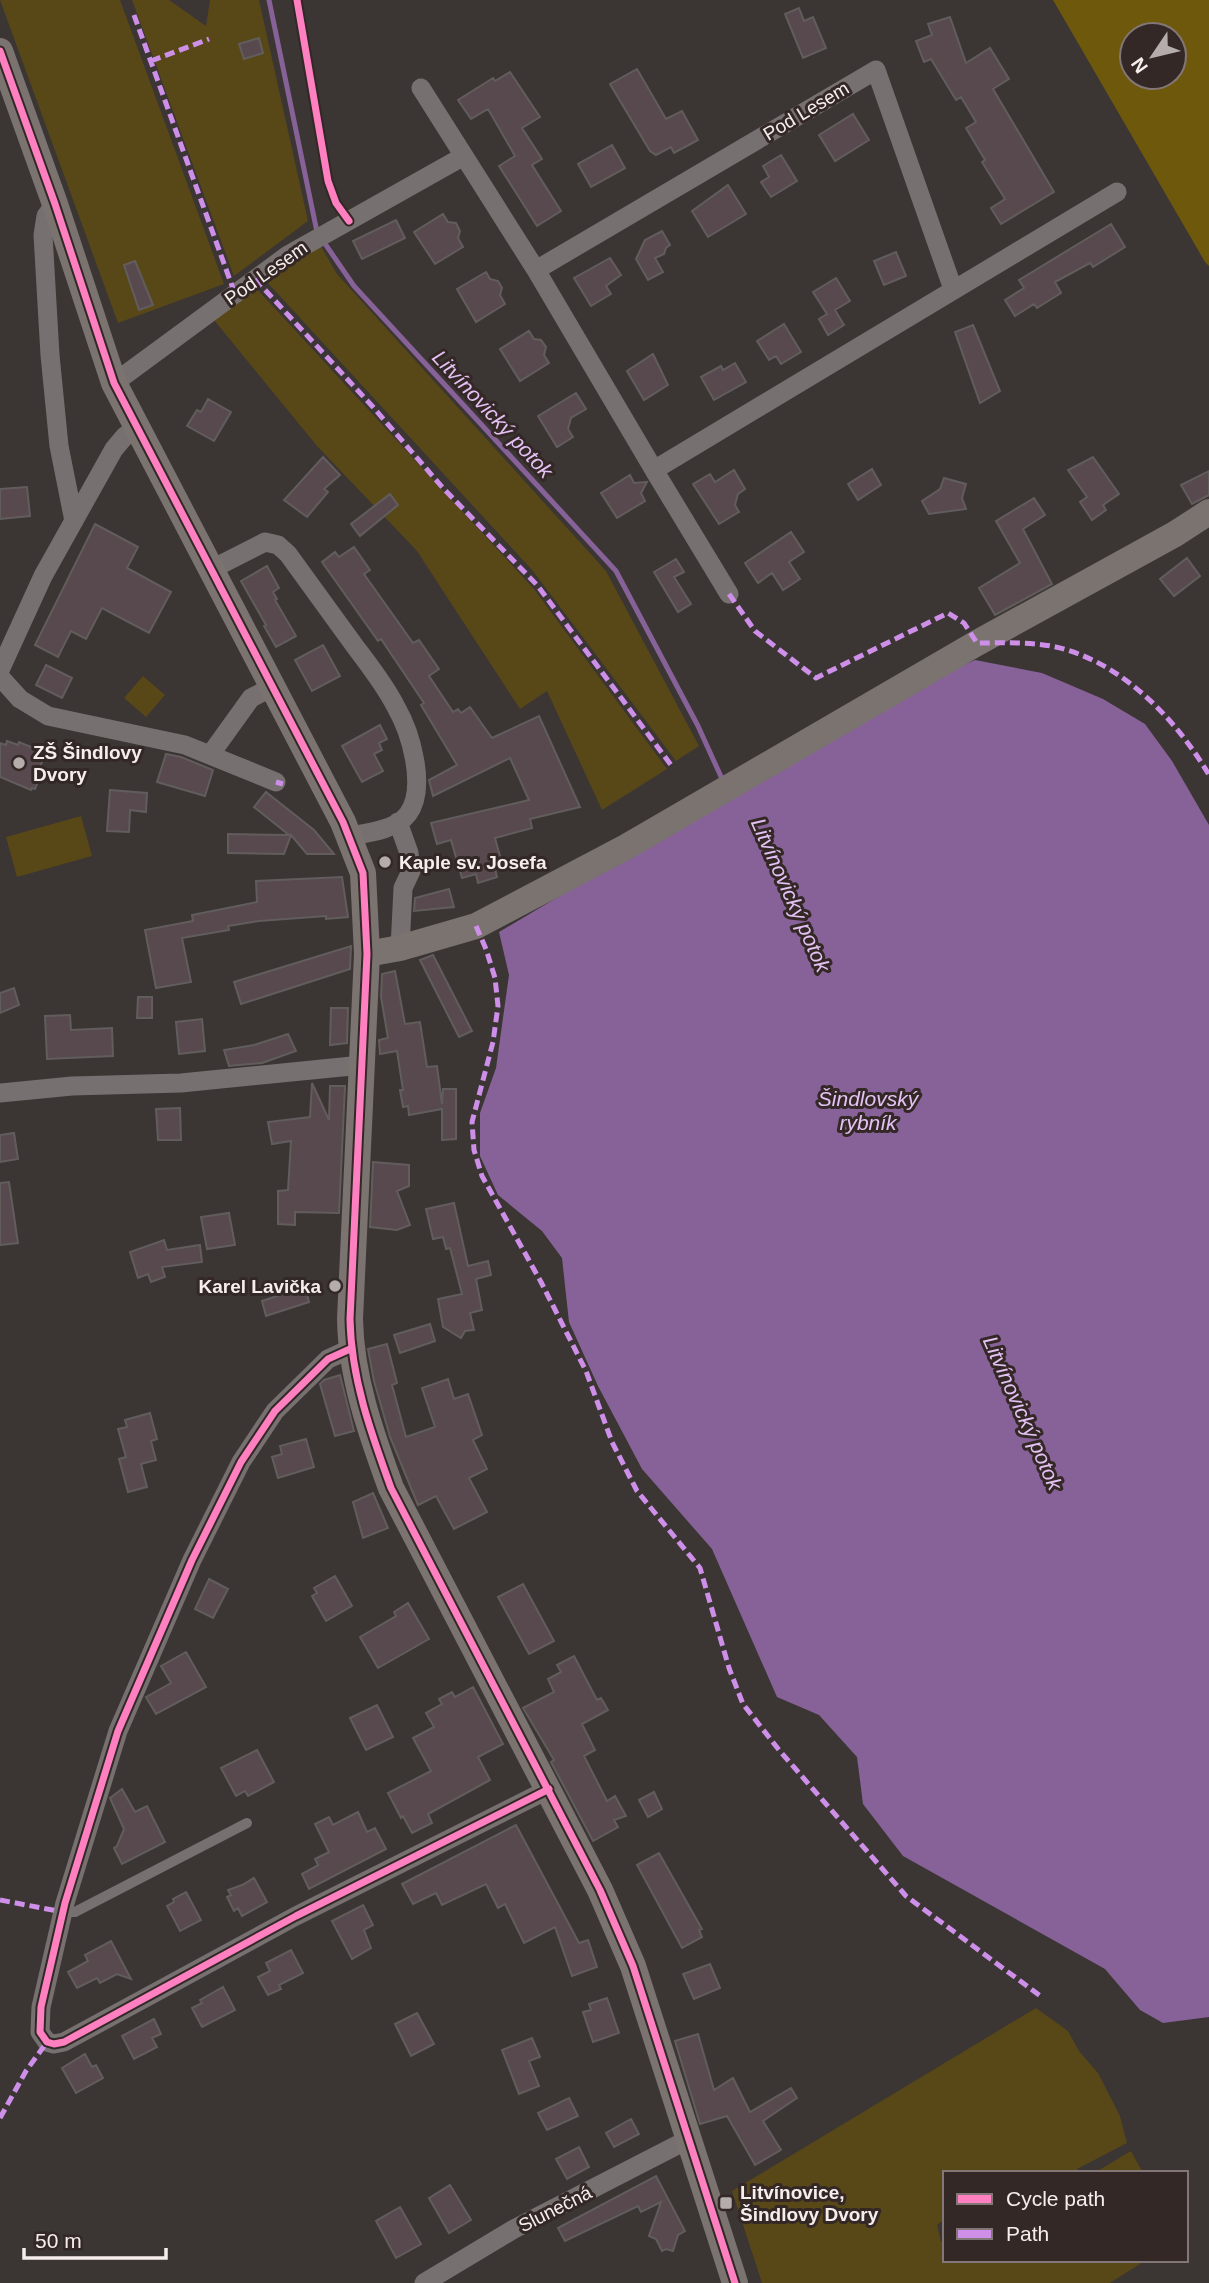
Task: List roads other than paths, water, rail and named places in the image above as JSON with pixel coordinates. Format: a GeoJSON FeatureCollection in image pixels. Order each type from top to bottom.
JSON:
{"type":"FeatureCollection","features":[{"type":"Feature","properties":{"kind":"street"},"geometry":{"type":"LineString","coordinates":[[0,51],[55,204],[114,383],[349,836],[363,873],[367,954],[350,1349],[370,1431],[391,1488],[600,1890],[633,1966],[735,2283]]}},
{"type":"Feature","properties":{"kind":"street","name":"Pod Lesem"},"geometry":{"type":"LineString","coordinates":[[536,270],[876,70],[953,289]]}},
{"type":"Feature","properties":{"kind":"street"},"geometry":{"type":"LineString","coordinates":[[421,88],[536,270],[729,594]]}},
{"type":"Feature","properties":{"kind":"street","name":"Pod Lesem"},"geometry":{"type":"LineString","coordinates":[[114,383],[288,255],[464,156]]}},
{"type":"Feature","properties":{"kind":"street"},"geometry":{"type":"LineString","coordinates":[[654,470],[1117,192]]}},
{"type":"Feature","properties":{"kind":"street"},"geometry":{"type":"LineString","coordinates":[[55,204],[46,216],[43,248],[59,446],[74,522]]}},
{"type":"Feature","properties":{"kind":"street"},"geometry":{"type":"LineString","coordinates":[[0,670],[43,576],[114,449],[136,428]]}},
{"type":"Feature","properties":{"kind":"street"},"geometry":{"type":"LineString","coordinates":[[367,954],[400,948],[476,926],[626,847],[976,643],[1175,534],[1209,512]]}},
{"type":"Feature","properties":{"kind":"street"},"geometry":{"type":"LineString","coordinates":[[210,570],[265,542],[278,545],[288,554],[382,683],[397,708],[408,737],[418,788],[407,816],[391,827],[349,836]]}},
{"type":"Feature","properties":{"kind":"street"},"geometry":{"type":"LineString","coordinates":[[0,677],[20,699],[48,716],[185,746],[276,782]]}},
{"type":"Feature","properties":{"kind":"street"},"geometry":{"type":"LineString","coordinates":[[210,755],[251,698],[272,687]]}},
{"type":"Feature","properties":{"kind":"street"},"geometry":{"type":"LineString","coordinates":[[398,822],[410,853],[411,872],[403,888],[400,948]]}},
{"type":"Feature","properties":{"kind":"street"},"geometry":{"type":"LineString","coordinates":[[0,1093],[72,1086],[181,1083],[362,1065]]}},
{"type":"Feature","properties":{"kind":"street"},"geometry":{"type":"LineString","coordinates":[[350,1349],[328,1359],[275,1411],[241,1462],[192,1560],[118,1731],[63,1912],[41,2007],[40,2032],[47,2042],[64,2042],[296,1916],[548,1789]]}},
{"type":"Feature","properties":{"kind":"street","name":"Slunečná"},"geometry":{"type":"LineString","coordinates":[[424,2283],[514,2229],[689,2139]]}},
{"type":"Feature","properties":{"kind":"lane"},"geometry":{"type":"LineString","coordinates":[[63,1912],[75,1912],[247,1823]]}},
{"type":"Feature","properties":{"kind":"water","name":"Šindlovský rybník"},"geometry":{"type":"Polygon","coordinates":[[[975,660],[1042,673],[1103,699],[1145,724],[1172,761],[1209,825],[1209,2017],[1163,2023],[1140,2010],[1105,1969],[903,1856],[863,1804],[857,1757],[819,1715],[777,1697],[712,1549],[642,1469],[598,1386],[569,1322],[562,1258],[542,1231],[498,1195],[480,1156],[480,1113],[496,1068],[509,975],[499,932],[902,693],[975,660]]]}},
{"type":"Feature","properties":{"kind":"waterway","name":"Litvínovický potok"},"geometry":{"type":"LineString","coordinates":[[269,0],[317,232],[354,286],[616,571],[698,726],[723,781]]}},
{"type":"Feature","properties":{"kind":"place","name":"ZŠ Šindlovy Dvory"},"geometry":{"type":"Point","coordinates":[19,763]}},
{"type":"Feature","properties":{"kind":"place","name":"Kaple sv. Josefa"},"geometry":{"type":"Point","coordinates":[385,862]}},
{"type":"Feature","properties":{"kind":"place","name":"Karel Lavička"},"geometry":{"type":"Point","coordinates":[335,1286]}},
{"type":"Feature","properties":{"kind":"place","name":"Litvínovice, Šindlovy Dvory"},"geometry":{"type":"Point","coordinates":[726,2203]}}]}
